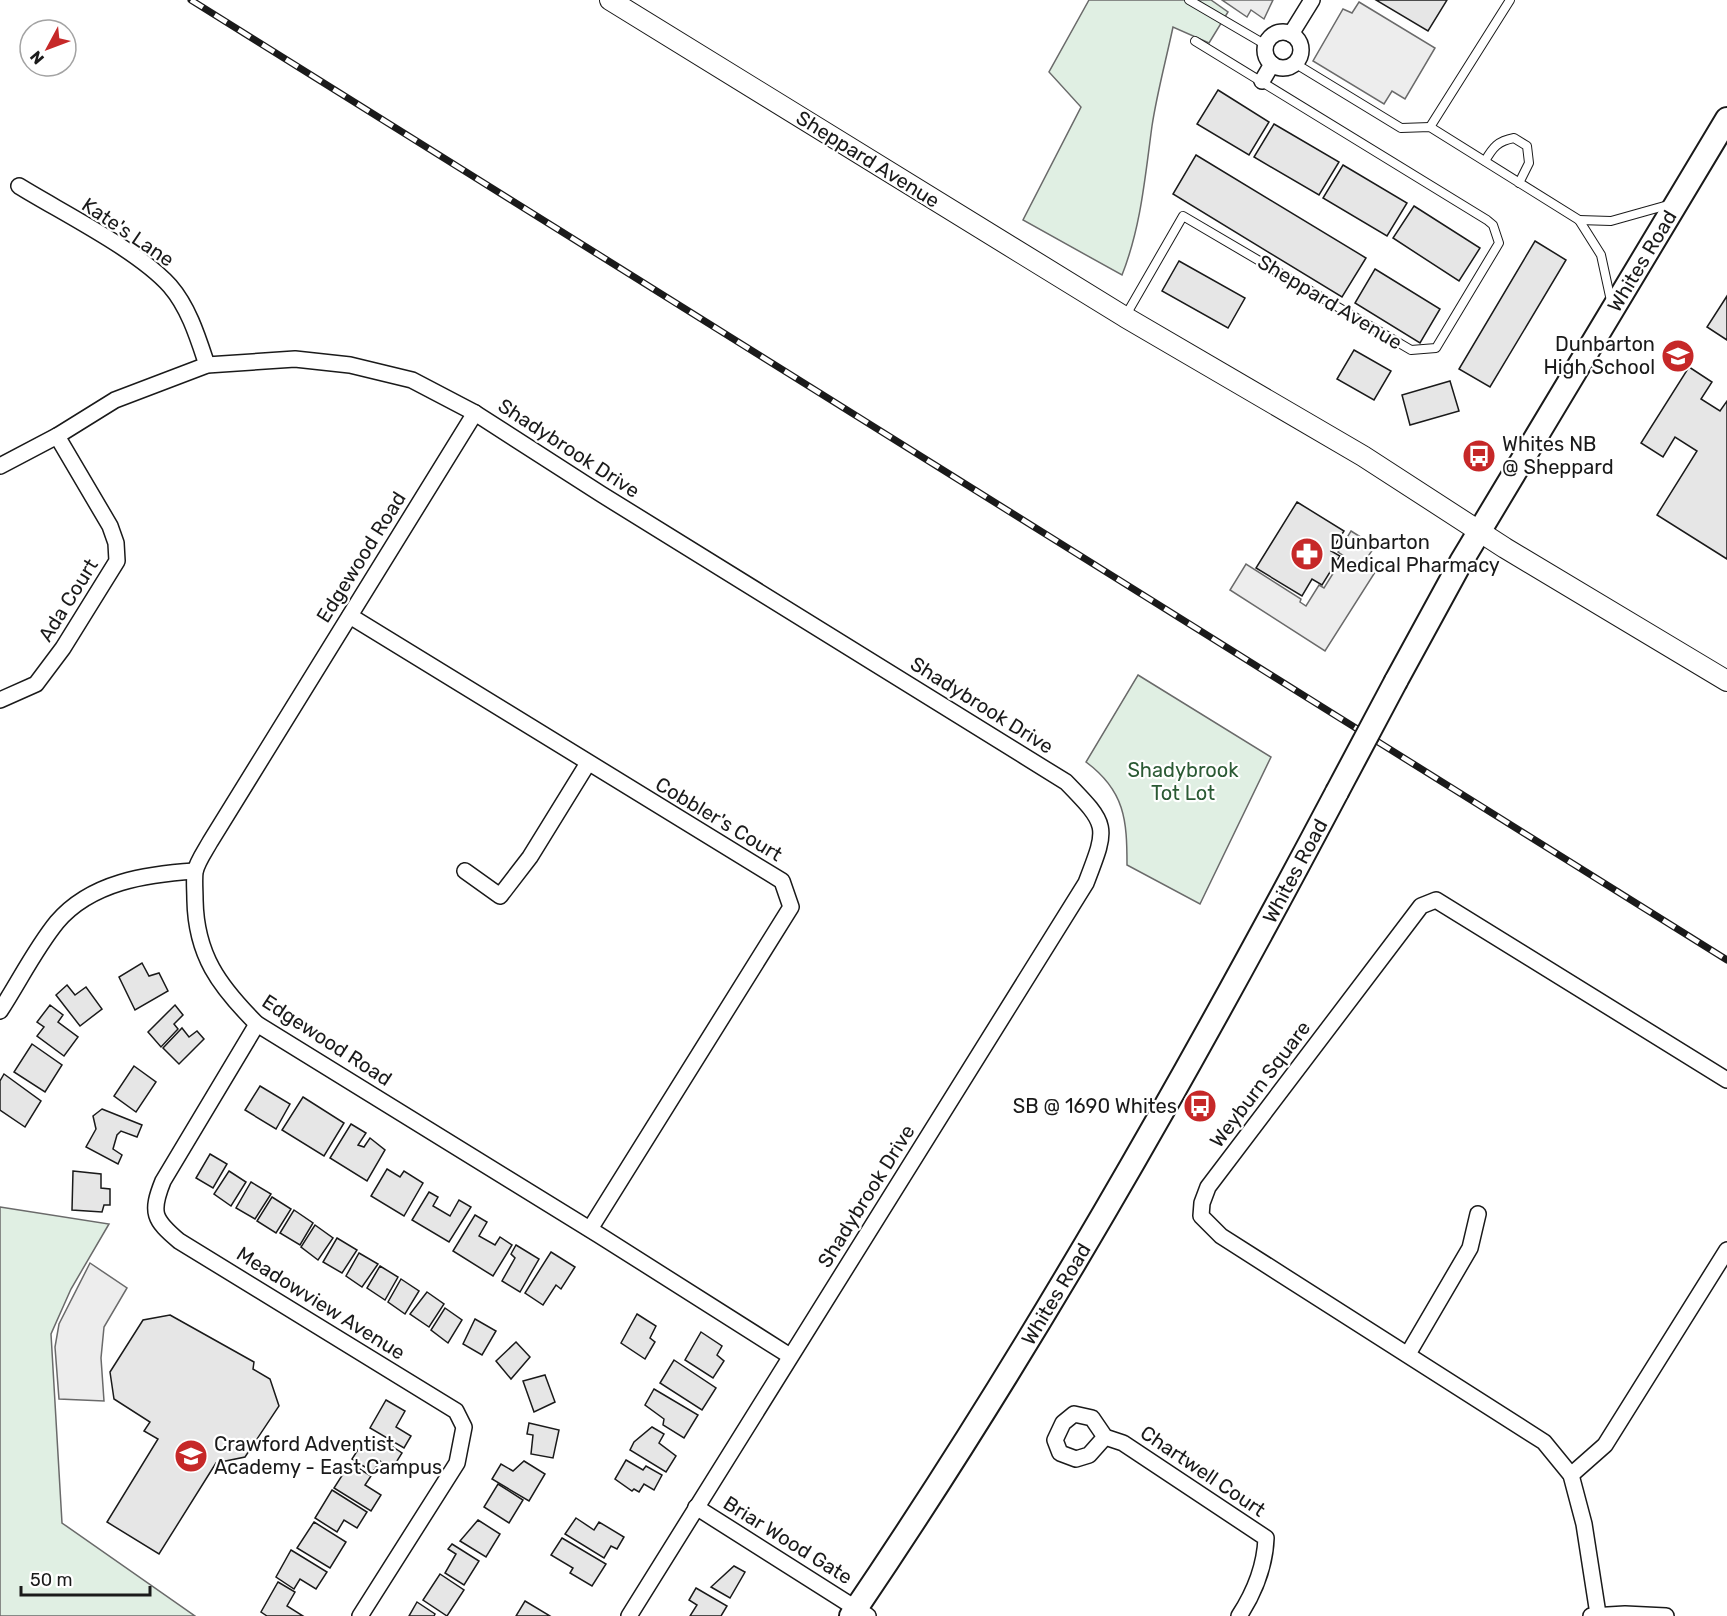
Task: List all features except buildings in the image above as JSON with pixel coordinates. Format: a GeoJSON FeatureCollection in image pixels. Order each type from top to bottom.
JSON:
{"type":"FeatureCollection","features":[{"type":"Feature","properties":{"kind":"main road","name":"Whites Road"},"geometry":{"type":"LineString","coordinates":[[858,1613],[1022,1349],[1145,1144],[1395,681],[1479,532],[1726,123]]}},
{"type":"Feature","properties":{"kind":"street","name":"Sheppard Avenue"},"geometry":{"type":"LineString","coordinates":[[610,0],[1125,317],[1363,456],[1479,532],[1725,675]]}},
{"type":"Feature","properties":{"kind":"street"},"geometry":{"type":"LineString","coordinates":[[1291,34],[1312,0]]}},
{"type":"Feature","properties":{"kind":"street"},"geometry":{"type":"LineString","coordinates":[[1278,33],[1291,34],[1302,47],[1296,64],[1286,69],[1272,64],[1266,57],[1266,45],[1278,33]]}},
{"type":"Feature","properties":{"kind":"street"},"geometry":{"type":"LineString","coordinates":[[1262,81],[1272,64]]}},
{"type":"Feature","properties":{"kind":"street","name":"Kate's Lane"},"geometry":{"type":"LineString","coordinates":[[19,186],[138,259],[170,286],[193,324],[207,365]]}},
{"type":"Feature","properties":{"kind":"street","name":"Shadybrook Drive"},"geometry":{"type":"LineString","coordinates":[[0,466],[57,436],[115,400],[207,365],[294,359],[350,365],[412,380],[475,412],[611,500],[1066,782],[1097,814],[1103,841],[1086,883],[628,1616]]}},
{"type":"Feature","properties":{"kind":"street","name":"Edgewood Road"},"geometry":{"type":"LineString","coordinates":[[475,412],[220,823],[195,871],[195,921],[201,946],[215,976],[233,1000],[257,1024],[590,1229],[790,1356]]}},
{"type":"Feature","properties":{"kind":"street","name":"Ada Court"},"geometry":{"type":"LineString","coordinates":[[0,700],[36,684],[63,648],[117,561],[116,543],[110,526],[57,436]]}},
{"type":"Feature","properties":{"kind":"street","name":"Cobbler's Court"},"geometry":{"type":"LineString","coordinates":[[350,616],[782,881],[791,907],[590,1229]]}},
{"type":"Feature","properties":{"kind":"street"},"geometry":{"type":"LineString","coordinates":[[465,871],[500,896],[530,857],[588,763]]}},
{"type":"Feature","properties":{"kind":"street"},"geometry":{"type":"LineString","coordinates":[[0,1011],[58,921],[85,900],[117,882],[195,871]]}},
{"type":"Feature","properties":{"kind":"street","name":"Weyburn Square"},"geometry":{"type":"LineString","coordinates":[[1595,1615],[1584,1524],[1571,1475],[1544,1442],[1221,1236],[1201,1216],[1202,1203],[1208,1187],[1421,906],[1436,900],[1727,1080]]}},
{"type":"Feature","properties":{"kind":"street","name":"Meadowview Avenue"},"geometry":{"type":"LineString","coordinates":[[257,1024],[163,1181],[154,1203],[158,1224],[179,1241],[456,1411],[464,1427],[457,1463],[360,1616]]}},
{"type":"Feature","properties":{"kind":"street"},"geometry":{"type":"LineString","coordinates":[[1408,1354],[1470,1248],[1478,1214]]}},
{"type":"Feature","properties":{"kind":"street"},"geometry":{"type":"LineString","coordinates":[[1571,1475],[1605,1445],[1727,1250]]}},
{"type":"Feature","properties":{"kind":"street","name":"Chartwell Court"},"geometry":{"type":"LineString","coordinates":[[1104,1437],[1123,1443],[1266,1538],[1265,1558],[1248,1602],[1239,1616]]}},
{"type":"Feature","properties":{"kind":"street","name":"Briar Wood Gate"},"geometry":{"type":"LineString","coordinates":[[696,1507],[858,1613]]}},
{"type":"Feature","properties":{"kind":"street"},"geometry":{"type":"LineString","coordinates":[[1595,1615],[1666,1616]]}},
{"type":"Feature","properties":{"kind":"lane"},"geometry":{"type":"LineString","coordinates":[[1189,0],[1266,45]]}},
{"type":"Feature","properties":{"kind":"lane"},"geometry":{"type":"LineString","coordinates":[[1430,127],[1510,0]]}},
{"type":"Feature","properties":{"kind":"lane","name":"Sheppard Avenue"},"geometry":{"type":"LineString","coordinates":[[1125,317],[1184,216],[1411,350],[1436,348],[1499,243],[1493,225],[1487,220],[1196,41]]}},
{"type":"Feature","properties":{"kind":"lane"},"geometry":{"type":"LineString","coordinates":[[1296,64],[1401,128],[1430,127],[1579,220],[1601,255],[1613,310]]}},
{"type":"Feature","properties":{"kind":"lane"},"geometry":{"type":"LineString","coordinates":[[1485,162],[1493,146],[1503,140],[1514,138],[1527,146],[1529,163],[1519,183]]}},
{"type":"Feature","properties":{"kind":"lane"},"geometry":{"type":"LineString","coordinates":[[1579,220],[1611,221],[1677,203]]}},
{"type":"Feature","properties":{"kind":"green space"},"geometry":{"type":"Polygon","coordinates":[[[1089,0],[1211,0],[1228,12],[1209,43],[1173,27],[1154,114],[1138,220],[1122,275],[1023,220],[1081,107],[1049,72],[1089,0]]]}},
{"type":"Feature","properties":{"kind":"green space","name":"Shadybrook Tot Lot"},"geometry":{"type":"Polygon","coordinates":[[[1138,675],[1271,757],[1200,904],[1127,865],[1126,834],[1121,807],[1109,784],[1086,762],[1138,675]]]}},
{"type":"Feature","properties":{"kind":"green space"},"geometry":{"type":"Polygon","coordinates":[[[0,1207],[109,1224],[71,1289],[51,1334],[62,1523],[195,1616],[0,1616],[0,1207]]]}},
{"type":"Feature","properties":{"kind":"shaded area"},"geometry":{"type":"Polygon","coordinates":[[[1222,0],[1273,0],[1264,19],[1251,10],[1247,17],[1222,0]]]}},
{"type":"Feature","properties":{"kind":"shaded area"},"geometry":{"type":"Polygon","coordinates":[[[1359,2],[1435,48],[1405,99],[1392,91],[1384,104],[1313,61],[1343,9],[1352,13],[1359,2]]]}},
{"type":"Feature","properties":{"kind":"shaded area"},"geometry":{"type":"Polygon","coordinates":[[[1351,531],[1375,546],[1367,558],[1379,566],[1325,651],[1230,590],[1246,564],[1301,599],[1300,602],[1306,606],[1319,585],[1324,588],[1344,556],[1338,552],[1351,531]]]}},
{"type":"Feature","properties":{"kind":"shaded area"},"geometry":{"type":"Polygon","coordinates":[[[90,1263],[127,1288],[104,1327],[101,1358],[104,1401],[59,1399],[55,1347],[59,1324],[90,1263]]]}},
{"type":"Feature","properties":{"kind":"railway"},"geometry":{"type":"LineString","coordinates":[[191,0],[1727,960]]}},
{"type":"Feature","properties":{"kind":"place","name":"Dunbarton High School"},"geometry":{"type":"Point","coordinates":[1678,356]}},
{"type":"Feature","properties":{"kind":"place","name":"Whites NB @ Sheppard"},"geometry":{"type":"Point","coordinates":[1479,456]}},
{"type":"Feature","properties":{"kind":"place","name":"Dunbarton Medical Pharmacy"},"geometry":{"type":"Point","coordinates":[1307,554]}},
{"type":"Feature","properties":{"kind":"place","name":"SB @ 1690 Whites"},"geometry":{"type":"Point","coordinates":[1200,1106]}},
{"type":"Feature","properties":{"kind":"place","name":"Crawford Adventist Academy - East Campus"},"geometry":{"type":"Point","coordinates":[191,1456]}}]}
